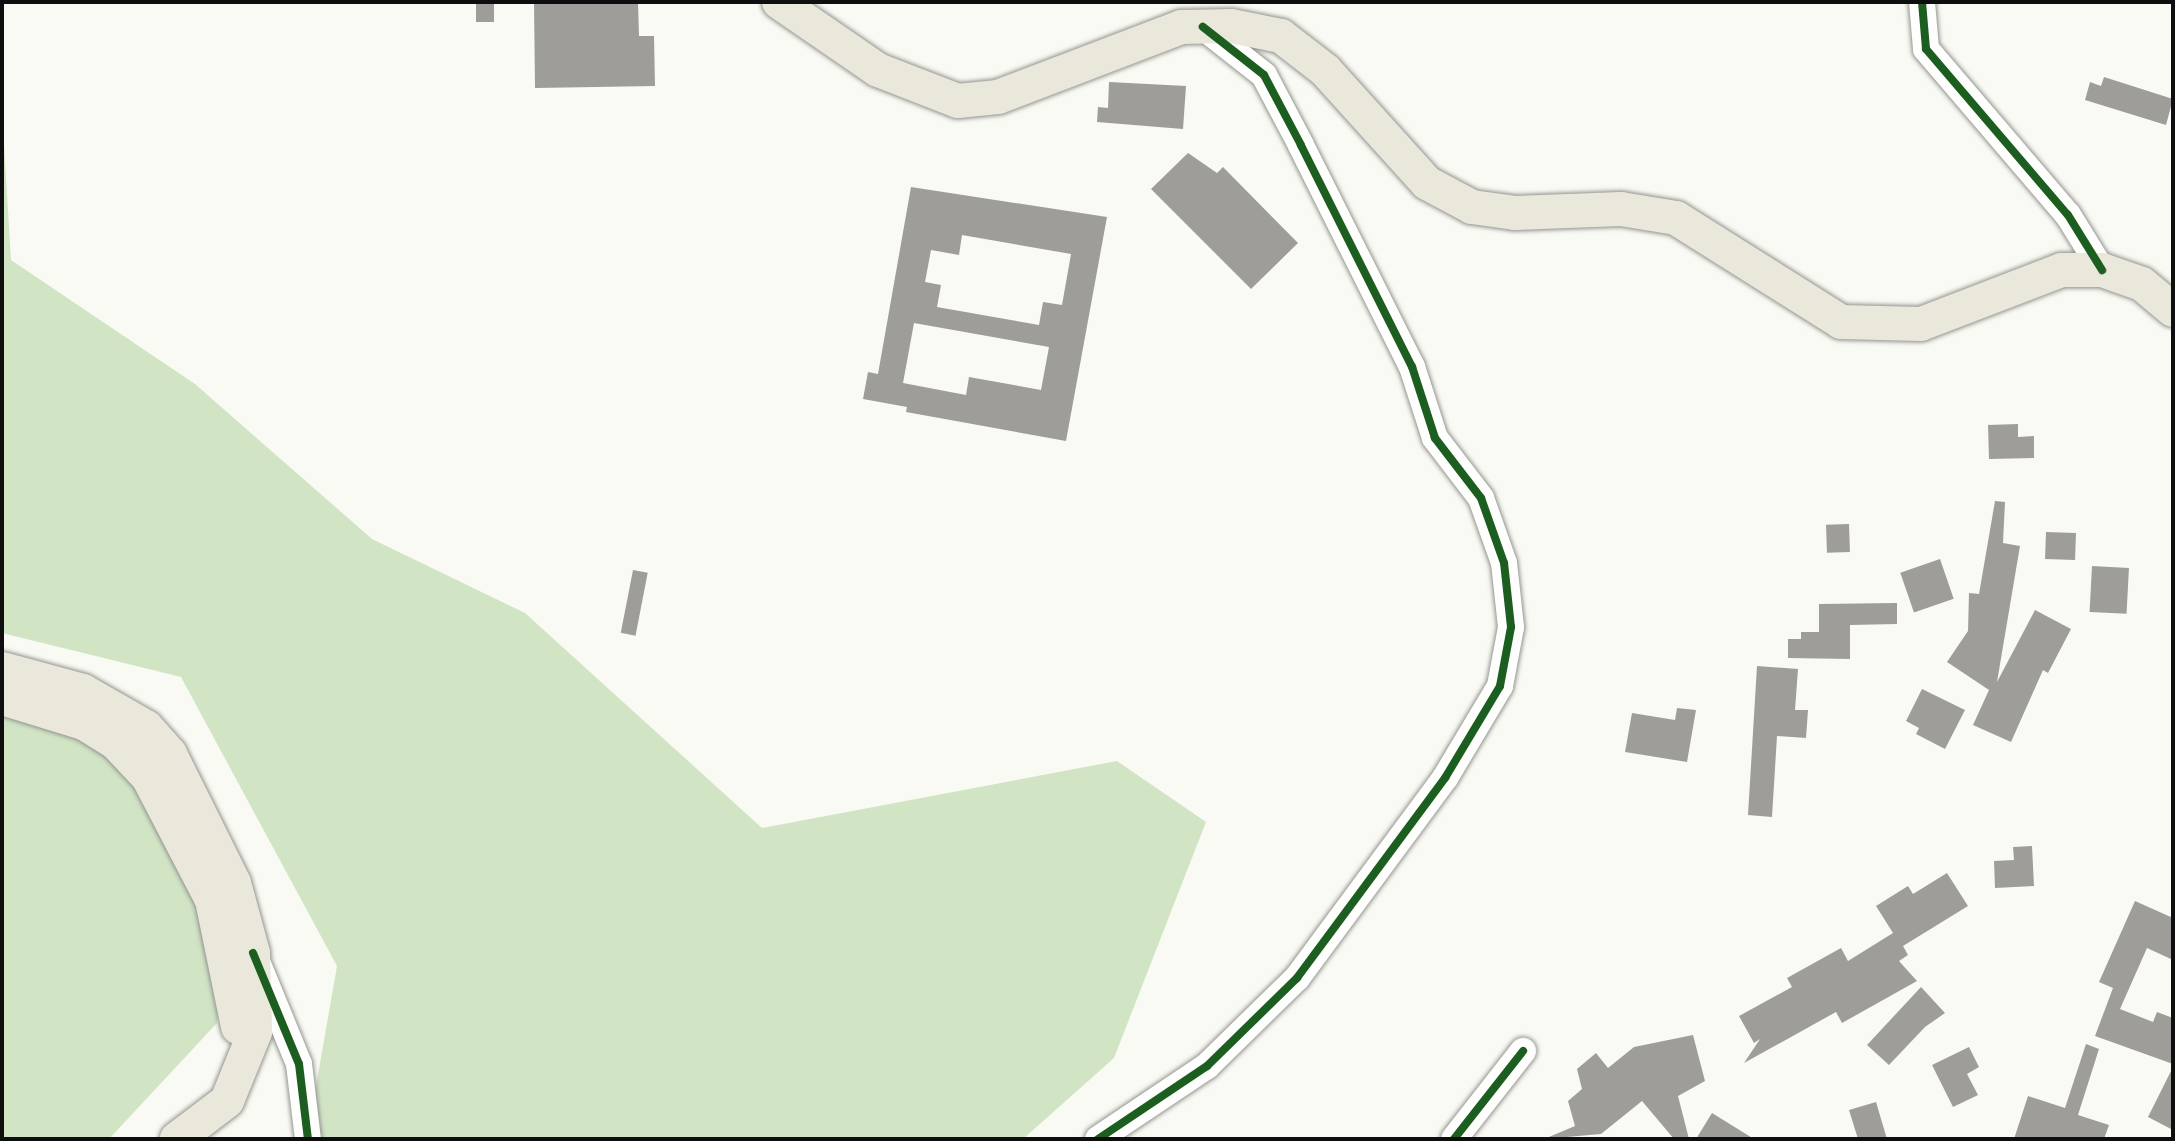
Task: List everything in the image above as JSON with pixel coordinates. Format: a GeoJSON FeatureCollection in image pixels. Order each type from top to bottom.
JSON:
{"type":"FeatureCollection","features":[{"type":"Feature","properties":{"kind":"main road"},"geometry":{"type":"LineString","coordinates":[[779,2],[878,70],[958,101],[998,97],[1181,27],[1231,26],[1281,36],[1325,70],[1427,183],[1472,207],[1515,213],[1621,209],[1676,218],[1841,322],[1921,324],[2062,270],[2102,270],[2142,284],[2173,310]]}},
{"type":"Feature","properties":{"kind":"main road"},"geometry":{"type":"LineString","coordinates":[[2,669],[113,704],[154,736],[170,754],[234,883],[253,953],[257,1015],[242,1067],[227,1101],[177,1139]]}},
{"type":"Feature","properties":{"kind":"main road"},"geometry":{"type":"LineString","coordinates":[[2,698],[84,723],[117,744],[148,777],[212,900],[230,970],[242,1067]]}},
{"type":"Feature","properties":{"kind":"street"},"geometry":{"type":"LineString","coordinates":[[1922,2],[1926,49],[2068,215],[2102,270]]}},
{"type":"Feature","properties":{"kind":"street"},"geometry":{"type":"LineString","coordinates":[[1098,1139],[1207,1066],[1297,978],[1445,778],[1500,686],[1511,627],[1504,563],[1481,498],[1435,438],[1412,367],[1301,145],[1264,75],[1203,27]]}},
{"type":"Feature","properties":{"kind":"street"},"geometry":{"type":"LineString","coordinates":[[253,953],[299,1064],[308,1139]]}},
{"type":"Feature","properties":{"kind":"street"},"geometry":{"type":"LineString","coordinates":[[1454,1139],[1523,1051]]}},
{"type":"Feature","properties":{"kind":"green space"},"geometry":{"type":"Polygon","coordinates":[[[2,110],[11,260],[195,384],[372,539],[525,613],[762,828],[1117,761],[1206,822],[1114,1058],[1023,1139],[326,1139],[308,1132],[337,966],[181,677],[2,633],[2,110]]]}},
{"type":"Feature","properties":{"kind":"green space"},"geometry":{"type":"Polygon","coordinates":[[[2,694],[132,729],[228,914],[217,1023],[109,1139],[2,1139],[2,694]]]}},
{"type":"Feature","properties":{"kind":"building"},"geometry":{"type":"Polygon","coordinates":[[[476,2],[494,2],[494,22],[476,22],[476,2]]]}},
{"type":"Feature","properties":{"kind":"building"},"geometry":{"type":"Polygon","coordinates":[[[534,2],[638,2],[639,36],[654,36],[655,86],[535,88],[534,2]]]}},
{"type":"Feature","properties":{"kind":"building"},"geometry":{"type":"Polygon","coordinates":[[[2104,77],[2173,99],[2166,125],[2085,100],[2090,82],[2101,86],[2104,77]]]}},
{"type":"Feature","properties":{"kind":"building"},"geometry":{"type":"Polygon","coordinates":[[[1109,82],[1186,86],[1183,129],[1097,122],[1098,107],[1108,108],[1109,82]]]}},
{"type":"Feature","properties":{"kind":"building"},"geometry":{"type":"Polygon","coordinates":[[[1188,153],[1217,173],[1223,167],[1298,243],[1251,289],[1151,189],[1188,153]]]}},
{"type":"Feature","properties":{"kind":"building"},"geometry":{"type":"Polygon","coordinates":[[[911,187],[1107,217],[1066,441],[906,412],[907,407],[863,399],[868,372],[878,374],[911,187]],[[962,235],[959,255],[931,250],[925,282],[941,285],[937,307],[1039,325],[1043,302],[1062,305],[1071,254],[962,235]],[[914,323],[903,383],[966,395],[969,377],[1041,390],[1049,347],[914,323]]]}},
{"type":"Feature","properties":{"kind":"building"},"geometry":{"type":"Polygon","coordinates":[[[2018,424],[2018,437],[2034,436],[2034,458],[1989,459],[1988,425],[2018,424]]]}},
{"type":"Feature","properties":{"kind":"building"},"geometry":{"type":"Polygon","coordinates":[[[1995,501],[2005,502],[2003,543],[2020,546],[1997,682],[2035,610],[2071,629],[2048,673],[2043,670],[2011,742],[1973,725],[1989,690],[1947,662],[1968,631],[1969,593],[1979,594],[1995,501]]]}},
{"type":"Feature","properties":{"kind":"building"},"geometry":{"type":"Polygon","coordinates":[[[1849,524],[1850,552],[1827,553],[1826,525],[1849,524]]]}},
{"type":"Feature","properties":{"kind":"building"},"geometry":{"type":"Polygon","coordinates":[[[2046,532],[2076,533],[2075,560],[2045,559],[2046,532]]]}},
{"type":"Feature","properties":{"kind":"building"},"geometry":{"type":"Polygon","coordinates":[[[1940,559],[1954,599],[1914,612],[1900,573],[1940,559]]]}},
{"type":"Feature","properties":{"kind":"building"},"geometry":{"type":"Polygon","coordinates":[[[2092,566],[2129,568],[2127,614],[2090,612],[2092,566]]]}},
{"type":"Feature","properties":{"kind":"building"},"geometry":{"type":"Polygon","coordinates":[[[633,570],[648,573],[636,636],[621,633],[633,570]]]}},
{"type":"Feature","properties":{"kind":"building"},"geometry":{"type":"Polygon","coordinates":[[[1897,603],[1897,624],[1850,625],[1850,659],[1788,658],[1788,639],[1801,639],[1801,632],[1819,632],[1819,604],[1897,603]]]}},
{"type":"Feature","properties":{"kind":"building"},"geometry":{"type":"Polygon","coordinates":[[[1757,666],[1798,669],[1795,710],[1808,710],[1806,738],[1777,736],[1772,817],[1748,815],[1757,666]]]}},
{"type":"Feature","properties":{"kind":"building"},"geometry":{"type":"Polygon","coordinates":[[[1922,689],[1965,710],[1945,749],[1916,734],[1919,728],[1906,721],[1922,689]]]}},
{"type":"Feature","properties":{"kind":"building"},"geometry":{"type":"Polygon","coordinates":[[[1677,708],[1696,710],[1687,762],[1625,752],[1632,713],[1675,720],[1677,708]]]}},
{"type":"Feature","properties":{"kind":"building"},"geometry":{"type":"Polygon","coordinates":[[[2032,846],[2034,886],[1995,888],[1994,861],[2014,860],[2013,847],[2032,846]]]}},
{"type":"Feature","properties":{"kind":"building"},"geometry":{"type":"Polygon","coordinates":[[[1947,873],[1968,906],[1903,946],[1908,955],[1899,961],[1917,981],[1842,1023],[1836,1012],[1744,1063],[1760,1039],[1754,1043],[1739,1016],[1792,987],[1787,978],[1841,948],[1848,961],[1893,933],[1876,906],[1908,886],[1913,894],[1947,873]]]}},
{"type":"Feature","properties":{"kind":"building"},"geometry":{"type":"Polygon","coordinates":[[[2135,901],[2173,918],[2173,960],[2147,948],[2120,1009],[2153,1022],[2157,1012],[2173,1018],[2173,1064],[2095,1036],[2113,988],[2099,982],[2135,901]]]}},
{"type":"Feature","properties":{"kind":"building"},"geometry":{"type":"Polygon","coordinates":[[[1921,987],[1945,1013],[1925,1027],[1889,1065],[1867,1045],[1921,987]]]}},
{"type":"Feature","properties":{"kind":"building"},"geometry":{"type":"Polygon","coordinates":[[[1693,1035],[1705,1081],[1678,1096],[1689,1139],[1674,1139],[1642,1101],[1601,1134],[1544,1139],[1575,1126],[1568,1101],[1582,1089],[1577,1069],[1596,1053],[1608,1068],[1634,1047],[1693,1035]]]}},
{"type":"Feature","properties":{"kind":"building"},"geometry":{"type":"Polygon","coordinates":[[[2086,1044],[2099,1049],[2078,1115],[2109,1125],[2104,1139],[2014,1139],[2028,1096],[2065,1108],[2086,1044]]]}},
{"type":"Feature","properties":{"kind":"building"},"geometry":{"type":"Polygon","coordinates":[[[1969,1047],[1979,1067],[1967,1074],[1978,1095],[1953,1107],[1932,1065],[1969,1047]]]}},
{"type":"Feature","properties":{"kind":"building"},"geometry":{"type":"Polygon","coordinates":[[[2173,1067],[2173,1130],[2148,1117],[2173,1067]]]}},
{"type":"Feature","properties":{"kind":"building"},"geometry":{"type":"Polygon","coordinates":[[[1876,1102],[1887,1139],[1858,1139],[1849,1110],[1876,1102]]]}},
{"type":"Feature","properties":{"kind":"building"},"geometry":{"type":"Polygon","coordinates":[[[1712,1113],[1754,1139],[1696,1139],[1712,1113]]]}},
{"type":"Feature","properties":{"kind":"cycle path"},"geometry":{"type":"LineString","coordinates":[[1922,2],[1926,49],[2068,215],[2102,270]]}},
{"type":"Feature","properties":{"kind":"cycle path"},"geometry":{"type":"LineString","coordinates":[[1098,1139],[1207,1066],[1297,978],[1445,778],[1500,686],[1511,627],[1504,563],[1481,498],[1435,438],[1412,367],[1301,145],[1264,75],[1203,27]]}},
{"type":"Feature","properties":{"kind":"cycle path"},"geometry":{"type":"LineString","coordinates":[[253,953],[299,1064],[308,1139]]}},
{"type":"Feature","properties":{"kind":"cycle path"},"geometry":{"type":"LineString","coordinates":[[1454,1139],[1523,1051]]}}]}
